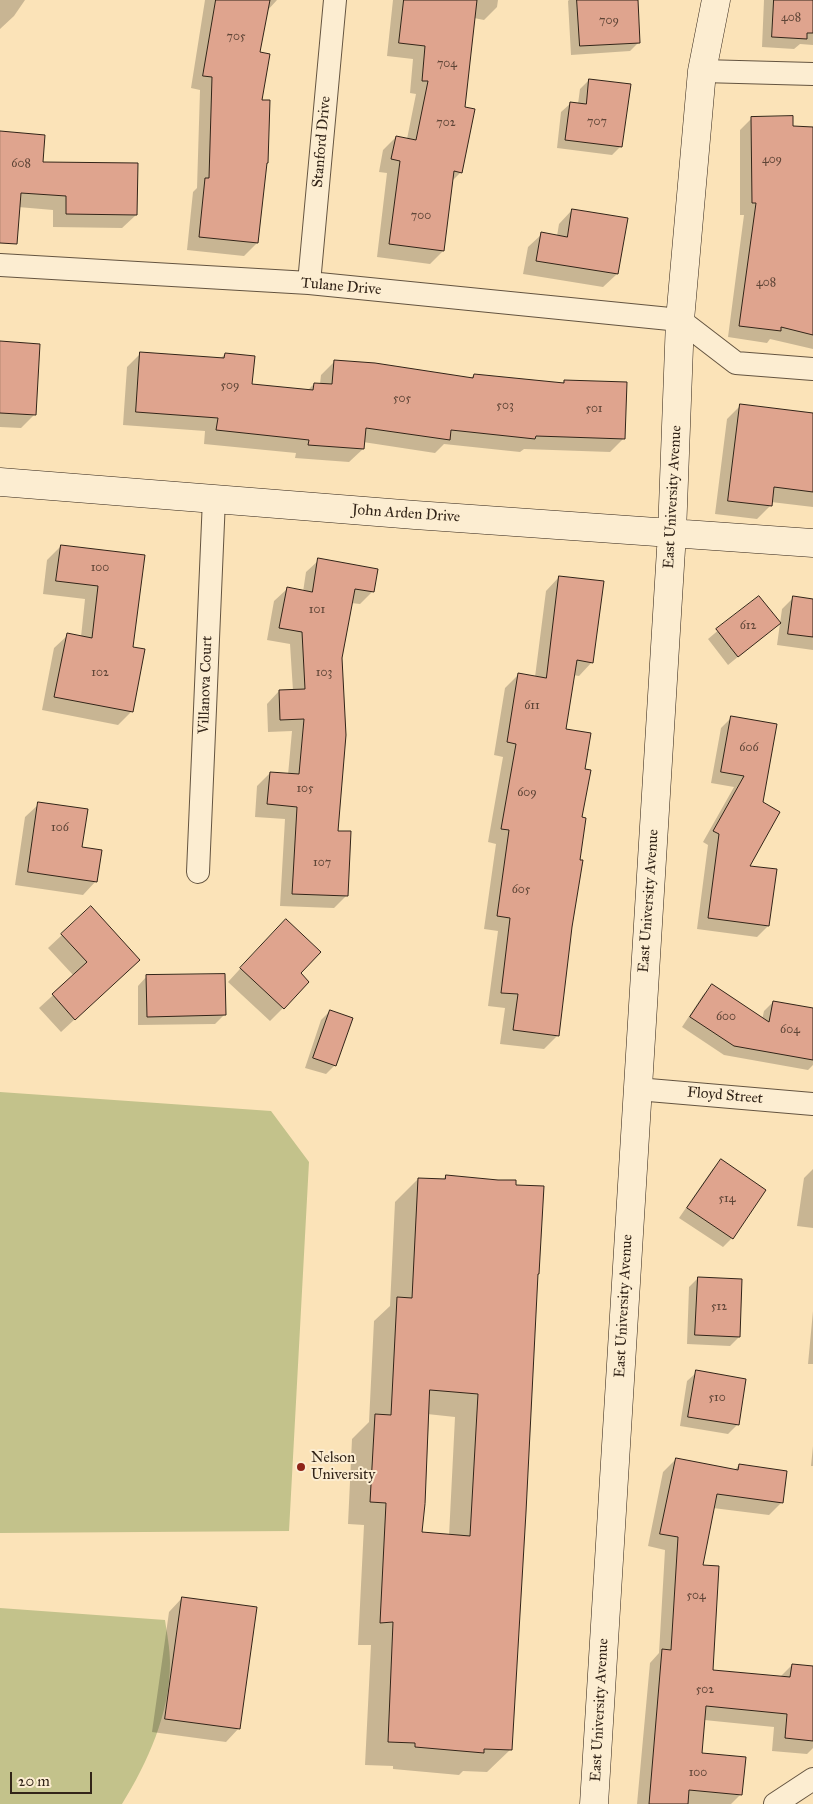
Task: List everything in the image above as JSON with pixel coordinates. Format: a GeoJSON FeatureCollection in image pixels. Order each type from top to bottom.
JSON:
{"type":"FeatureCollection","features":[{"type":"Feature","properties":{"kind":"street","name":"Stanford Drive"},"geometry":{"type":"LineString","coordinates":[[309,283],[335,0]]}},
{"type":"Feature","properties":{"kind":"street","name":"East University Avenue"},"geometry":{"type":"LineString","coordinates":[[594,1804],[672,533],[680,320],[702,70],[716,0]]}},
{"type":"Feature","properties":{"kind":"street"},"geometry":{"type":"LineString","coordinates":[[702,70],[813,74]]}},
{"type":"Feature","properties":{"kind":"street","name":"Tulane Drive"},"geometry":{"type":"LineString","coordinates":[[0,265],[309,283],[680,320]]}},
{"type":"Feature","properties":{"kind":"street"},"geometry":{"type":"LineString","coordinates":[[680,320],[736,363],[813,369]]}},
{"type":"Feature","properties":{"kind":"street","name":"John Arden Drive"},"geometry":{"type":"LineString","coordinates":[[0,482],[415,515],[813,543]]}},
{"type":"Feature","properties":{"kind":"street","name":"Villanova Court"},"geometry":{"type":"LineString","coordinates":[[198,872],[214,499]]}},
{"type":"Feature","properties":{"kind":"street","name":"Floyd Street"},"geometry":{"type":"LineString","coordinates":[[637,1089],[813,1104]]}},
{"type":"Feature","properties":{"kind":"street"},"geometry":{"type":"LineString","coordinates":[[775,1804],[813,1779]]}},
{"type":"Feature","properties":{"kind":"shaded area"},"geometry":{"type":"Polygon","coordinates":[[[0,1092],[271,1111],[309,1162],[289,1531],[0,1533],[0,1092]]]}},
{"type":"Feature","properties":{"kind":"shaded area"},"geometry":{"type":"Polygon","coordinates":[[[0,1608],[165,1620],[170,1663],[169,1682],[162,1719],[149,1754],[122,1804],[0,1804],[0,1608]]]}},
{"type":"Feature","properties":{"kind":"building"},"geometry":{"type":"Polygon","coordinates":[[[216,0],[270,0],[260,52],[270,54],[262,100],[270,100],[268,163],[258,243],[199,237],[205,178],[209,178],[212,77],[203,76],[216,0]]]}},
{"type":"Feature","properties":{"kind":"building"},"geometry":{"type":"Polygon","coordinates":[[[404,0],[477,0],[465,107],[475,109],[462,173],[454,171],[444,251],[389,244],[400,161],[391,159],[396,136],[416,140],[428,81],[422,81],[425,46],[399,43],[404,0]]]}},
{"type":"Feature","properties":{"kind":"building"},"geometry":{"type":"Polygon","coordinates":[[[577,0],[638,0],[640,43],[580,46],[577,0]]]}},
{"type":"Feature","properties":{"kind":"building"},"geometry":{"type":"Polygon","coordinates":[[[774,0],[813,0],[813,33],[807,33],[807,39],[772,37],[774,0]]]}},
{"type":"Feature","properties":{"kind":"building"},"geometry":{"type":"Polygon","coordinates":[[[589,79],[631,84],[622,147],[565,140],[570,102],[586,104],[589,79]]]}},
{"type":"Feature","properties":{"kind":"building"},"geometry":{"type":"Polygon","coordinates":[[[793,116],[793,126],[813,127],[813,335],[781,327],[781,331],[739,326],[756,203],[752,203],[751,117],[793,116]]]}},
{"type":"Feature","properties":{"kind":"building"},"geometry":{"type":"Polygon","coordinates":[[[0,131],[45,135],[43,162],[138,163],[137,215],[66,214],[66,196],[21,193],[17,244],[0,243],[0,131]]]}},
{"type":"Feature","properties":{"kind":"building"},"geometry":{"type":"Polygon","coordinates":[[[572,209],[628,218],[618,274],[536,261],[541,232],[567,237],[572,209]]]}},
{"type":"Feature","properties":{"kind":"building"},"geometry":{"type":"Polygon","coordinates":[[[0,341],[40,344],[36,415],[0,413],[0,341]]]}},
{"type":"Feature","properties":{"kind":"building"},"geometry":{"type":"Polygon","coordinates":[[[140,352],[224,358],[225,353],[255,356],[252,384],[313,390],[314,383],[332,384],[334,360],[375,363],[473,378],[474,374],[564,383],[564,380],[627,382],[625,439],[536,436],[535,439],[451,430],[450,440],[366,428],[364,449],[308,445],[309,440],[216,430],[218,418],[136,412],[140,352]]]}},
{"type":"Feature","properties":{"kind":"building"},"geometry":{"type":"Polygon","coordinates":[[[740,404],[813,413],[813,492],[774,487],[772,506],[728,501],[740,404]]]}},
{"type":"Feature","properties":{"kind":"building"},"geometry":{"type":"Polygon","coordinates":[[[61,545],[145,555],[133,647],[145,649],[133,712],[54,697],[67,633],[92,638],[98,586],[56,581],[61,545]]]}},
{"type":"Feature","properties":{"kind":"building"},"geometry":{"type":"Polygon","coordinates":[[[318,558],[378,569],[374,592],[355,589],[342,658],[346,735],[338,831],[351,831],[348,896],[292,894],[297,807],[267,804],[270,772],[299,774],[304,719],[280,720],[279,690],[305,689],[302,632],[279,628],[287,587],[312,592],[318,558]]]}},
{"type":"Feature","properties":{"kind":"building"},"geometry":{"type":"Polygon","coordinates":[[[559,576],[604,581],[593,663],[577,660],[566,729],[591,733],[585,769],[591,770],[582,817],[586,818],[580,860],[583,860],[572,927],[559,1036],[513,1030],[518,994],[501,993],[510,918],[497,916],[509,830],[501,829],[516,744],[507,742],[518,673],[546,678],[559,576]]]}},
{"type":"Feature","properties":{"kind":"building"},"geometry":{"type":"Polygon","coordinates":[[[759,596],[781,623],[738,657],[716,629],[759,596]]]}},
{"type":"Feature","properties":{"kind":"building"},"geometry":{"type":"Polygon","coordinates":[[[793,596],[813,599],[813,637],[788,634],[793,596]]]}},
{"type":"Feature","properties":{"kind":"building"},"geometry":{"type":"Polygon","coordinates":[[[731,716],[777,724],[763,802],[780,812],[750,866],[777,869],[769,926],[708,918],[719,834],[713,831],[744,776],[721,772],[731,716]]]}},
{"type":"Feature","properties":{"kind":"building"},"geometry":{"type":"Polygon","coordinates":[[[38,802],[88,809],[82,847],[102,850],[97,882],[28,872],[38,802]]]}},
{"type":"Feature","properties":{"kind":"building"},"geometry":{"type":"Polygon","coordinates":[[[91,906],[140,960],[75,1020],[52,994],[87,962],[61,934],[91,906]]]}},
{"type":"Feature","properties":{"kind":"building"},"geometry":{"type":"Polygon","coordinates":[[[286,919],[321,952],[301,973],[309,982],[284,1009],[240,968],[286,919]]]}},
{"type":"Feature","properties":{"kind":"building"},"geometry":{"type":"Polygon","coordinates":[[[225,974],[226,1015],[147,1017],[146,975],[225,974]]]}},
{"type":"Feature","properties":{"kind":"building"},"geometry":{"type":"Polygon","coordinates":[[[712,984],[769,1022],[773,1001],[813,1008],[813,1060],[734,1046],[690,1017],[712,984]]]}},
{"type":"Feature","properties":{"kind":"building"},"geometry":{"type":"Polygon","coordinates":[[[330,1010],[353,1018],[336,1066],[313,1058],[330,1010]]]}},
{"type":"Feature","properties":{"kind":"building"},"geometry":{"type":"Polygon","coordinates":[[[721,1159],[766,1190],[733,1239],[687,1208],[721,1159]]]}},
{"type":"Feature","properties":{"kind":"building"},"geometry":{"type":"Polygon","coordinates":[[[446,1175],[516,1180],[516,1185],[544,1186],[512,1750],[484,1749],[484,1753],[415,1747],[415,1743],[388,1742],[393,1622],[380,1623],[386,1503],[370,1502],[375,1414],[391,1415],[397,1297],[412,1298],[418,1178],[445,1179],[446,1175]],[[430,1390],[422,1532],[470,1536],[478,1394],[430,1390]]]}},
{"type":"Feature","properties":{"kind":"building"},"geometry":{"type":"Polygon","coordinates":[[[698,1277],[742,1279],[740,1337],[695,1335],[698,1277]]]}},
{"type":"Feature","properties":{"kind":"building"},"geometry":{"type":"Polygon","coordinates":[[[696,1370],[746,1379],[739,1425],[688,1417],[696,1370]]]}},
{"type":"Feature","properties":{"kind":"building"},"geometry":{"type":"Polygon","coordinates":[[[676,1458],[738,1470],[739,1464],[787,1471],[783,1503],[717,1494],[703,1565],[719,1566],[713,1670],[790,1677],[792,1664],[813,1666],[813,1741],[785,1738],[787,1714],[706,1706],[702,1753],[746,1757],[742,1795],[689,1790],[688,1804],[649,1804],[662,1649],[671,1650],[678,1537],[660,1534],[676,1458]]]}},
{"type":"Feature","properties":{"kind":"building"},"geometry":{"type":"Polygon","coordinates":[[[182,1597],[257,1607],[240,1729],[165,1719],[182,1597]]]}},
{"type":"Feature","properties":{"kind":"place","name":"Nelson University"},"geometry":{"type":"Point","coordinates":[301,1467]}}]}
